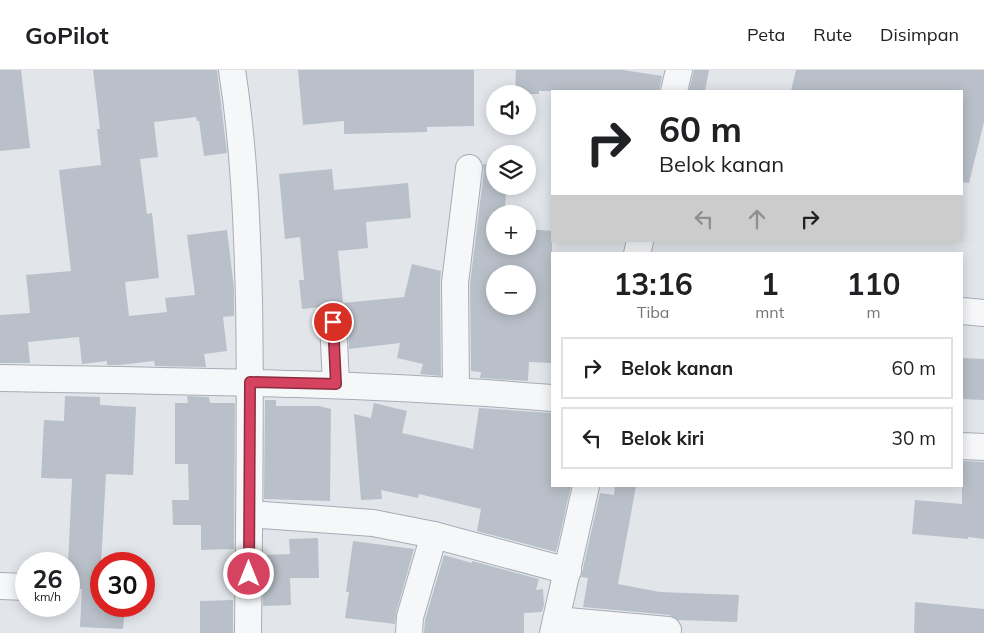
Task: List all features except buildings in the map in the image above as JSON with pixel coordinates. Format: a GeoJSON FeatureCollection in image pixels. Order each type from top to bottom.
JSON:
{"type":"FeatureCollection","features":[{"type":"Feature","properties":{"kind":"street"},"geometry":{"type":"LineString","coordinates":[[232,70],[240,120],[246,199],[250,382],[248,633]]}},
{"type":"Feature","properties":{"kind":"street"},"geometry":{"type":"LineString","coordinates":[[674,90],[678,70]]}},
{"type":"Feature","properties":{"kind":"street"},"geometry":{"type":"LineString","coordinates":[[456,390],[456,283],[469,168]]}},
{"type":"Feature","properties":{"kind":"street"},"geometry":{"type":"LineString","coordinates":[[963,311],[984,314]]}},
{"type":"Feature","properties":{"kind":"street"},"geometry":{"type":"LineString","coordinates":[[333,322],[336,384]]}},
{"type":"Feature","properties":{"kind":"street"},"geometry":{"type":"LineString","coordinates":[[0,378],[336,384],[456,390],[551,398]]}},
{"type":"Feature","properties":{"kind":"street"},"geometry":{"type":"LineString","coordinates":[[963,446],[984,447]]}},
{"type":"Feature","properties":{"kind":"street"},"geometry":{"type":"LineString","coordinates":[[586,487],[554,626],[668,630]]}},
{"type":"Feature","properties":{"kind":"street"},"geometry":{"type":"LineString","coordinates":[[249,514],[373,523],[434,535],[568,571]]}},
{"type":"Feature","properties":{"kind":"street"},"geometry":{"type":"LineString","coordinates":[[409,633],[410,617],[434,535]]}},
{"type":"Feature","properties":{"kind":"street"},"geometry":{"type":"LineString","coordinates":[[0,586],[15,587]]}},
{"type":"Feature","properties":{"kind":"route"},"geometry":{"type":"LineString","coordinates":[[249,574],[250,382],[336,384],[333,322]]}}]}
